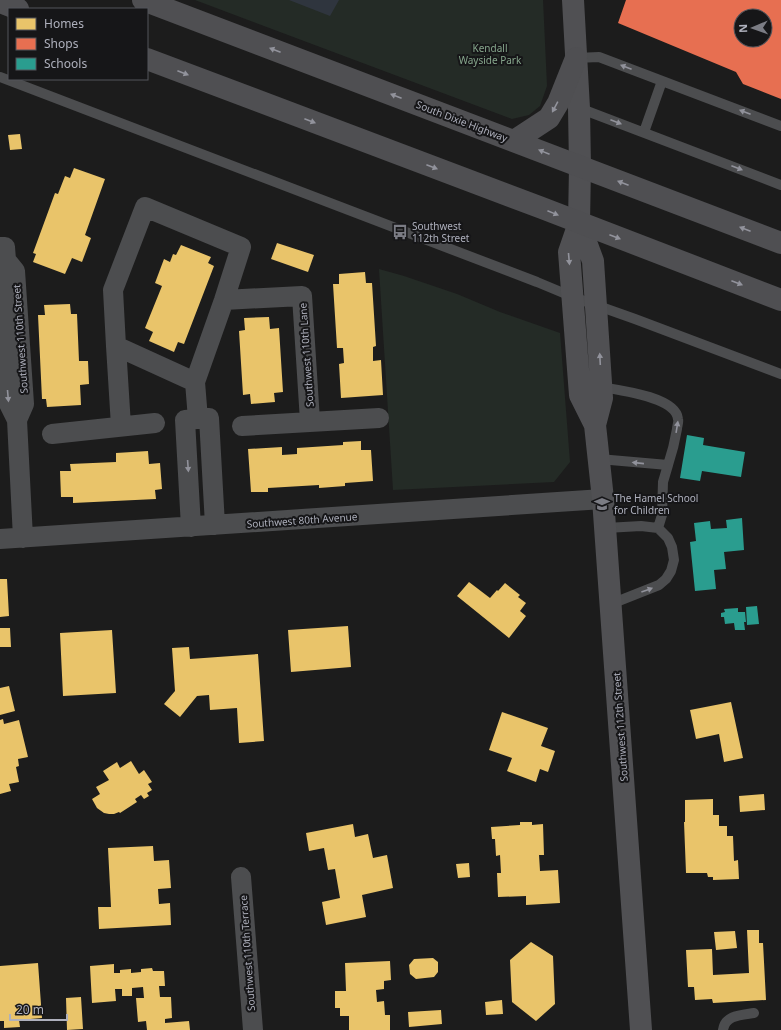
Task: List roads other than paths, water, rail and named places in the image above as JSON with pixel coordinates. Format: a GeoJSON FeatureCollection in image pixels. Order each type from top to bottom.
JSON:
{"type":"FeatureCollection","features":[{"type":"Feature","properties":{"kind":"highway","name":"South Dixie Highway"},"geometry":{"type":"LineString","coordinates":[[143,0],[781,243]]}},
{"type":"Feature","properties":{"kind":"highway"},"geometry":{"type":"LineString","coordinates":[[0,2],[15,8]]}},
{"type":"Feature","properties":{"kind":"highway"},"geometry":{"type":"LineString","coordinates":[[514,141],[549,118],[558,103],[576,58]]}},
{"type":"Feature","properties":{"kind":"highway"},"geometry":{"type":"LineString","coordinates":[[148,59],[781,300]]}},
{"type":"Feature","properties":{"kind":"main road","name":"Southwest 112th Street"},"geometry":{"type":"LineString","coordinates":[[573,0],[579,108],[580,167],[579,223],[569,252],[580,395],[594,425],[606,528],[641,1030]]}},
{"type":"Feature","properties":{"kind":"main road","name":"Southwest 112th Street"},"geometry":{"type":"LineString","coordinates":[[579,223],[593,261],[602,398],[594,425]]}},
{"type":"Feature","properties":{"kind":"street"},"geometry":{"type":"LineString","coordinates":[[121,426],[113,290],[144,207],[241,247],[196,382],[197,419],[191,527]]}},
{"type":"Feature","properties":{"kind":"street","name":"Southwest 110th Street"},"geometry":{"type":"LineString","coordinates":[[3,251],[1,271],[8,402],[17,420],[23,538]]}},
{"type":"Feature","properties":{"kind":"street","name":"Southwest 110th Lane"},"geometry":{"type":"LineString","coordinates":[[224,300],[302,296],[310,421]]}},
{"type":"Feature","properties":{"kind":"street"},"geometry":{"type":"LineString","coordinates":[[116,346],[196,382]]}},
{"type":"Feature","properties":{"kind":"street","name":"Southwest 110th Lane"},"geometry":{"type":"LineString","coordinates":[[242,426],[379,418]]}},
{"type":"Feature","properties":{"kind":"street"},"geometry":{"type":"LineString","coordinates":[[197,419],[215,525]]}},
{"type":"Feature","properties":{"kind":"street"},"geometry":{"type":"LineString","coordinates":[[52,434],[155,423]]}},
{"type":"Feature","properties":{"kind":"street","name":"Southwest 80th Avenue"},"geometry":{"type":"LineString","coordinates":[[0,539],[603,499]]}},
{"type":"Feature","properties":{"kind":"street","name":"Southwest 110th Terrace"},"geometry":{"type":"LineString","coordinates":[[241,877],[253,1030]]}},
{"type":"Feature","properties":{"kind":"lane"},"geometry":{"type":"LineString","coordinates":[[576,58],[599,57],[781,126]]}},
{"type":"Feature","properties":{"kind":"lane"},"geometry":{"type":"LineString","coordinates":[[0,77],[537,282],[596,306],[635,318],[781,374]]}},
{"type":"Feature","properties":{"kind":"lane"},"geometry":{"type":"LineString","coordinates":[[644,132],[662,81]]}},
{"type":"Feature","properties":{"kind":"lane"},"geometry":{"type":"LineString","coordinates":[[579,108],[781,184]]}},
{"type":"Feature","properties":{"kind":"lane"},"geometry":{"type":"LineString","coordinates":[[601,387],[631,391],[660,401],[675,410],[678,419],[674,447],[663,482],[662,515],[658,528]]}},
{"type":"Feature","properties":{"kind":"lane"},"geometry":{"type":"LineString","coordinates":[[599,459],[668,465]]}},
{"type":"Feature","properties":{"kind":"lane"},"geometry":{"type":"LineString","coordinates":[[606,528],[641,526],[658,528],[668,538],[672,547],[674,560],[671,571],[666,579],[659,585],[611,604]]}},
{"type":"Feature","properties":{"kind":"lane"},"geometry":{"type":"LineString","coordinates":[[723,1030],[728,1019],[754,1014]]}},
{"type":"Feature","properties":{"kind":"place","name":"Southwest 112th Street"},"geometry":{"type":"Point","coordinates":[400,232]}},
{"type":"Feature","properties":{"kind":"place","name":"The Hamel School for Children"},"geometry":{"type":"Point","coordinates":[602,504]}},
{"type":"Feature","properties":{"kind":"park label","name":"Kendall Wayside Park"},"geometry":{"type":"Point","coordinates":[490,54]}}]}
